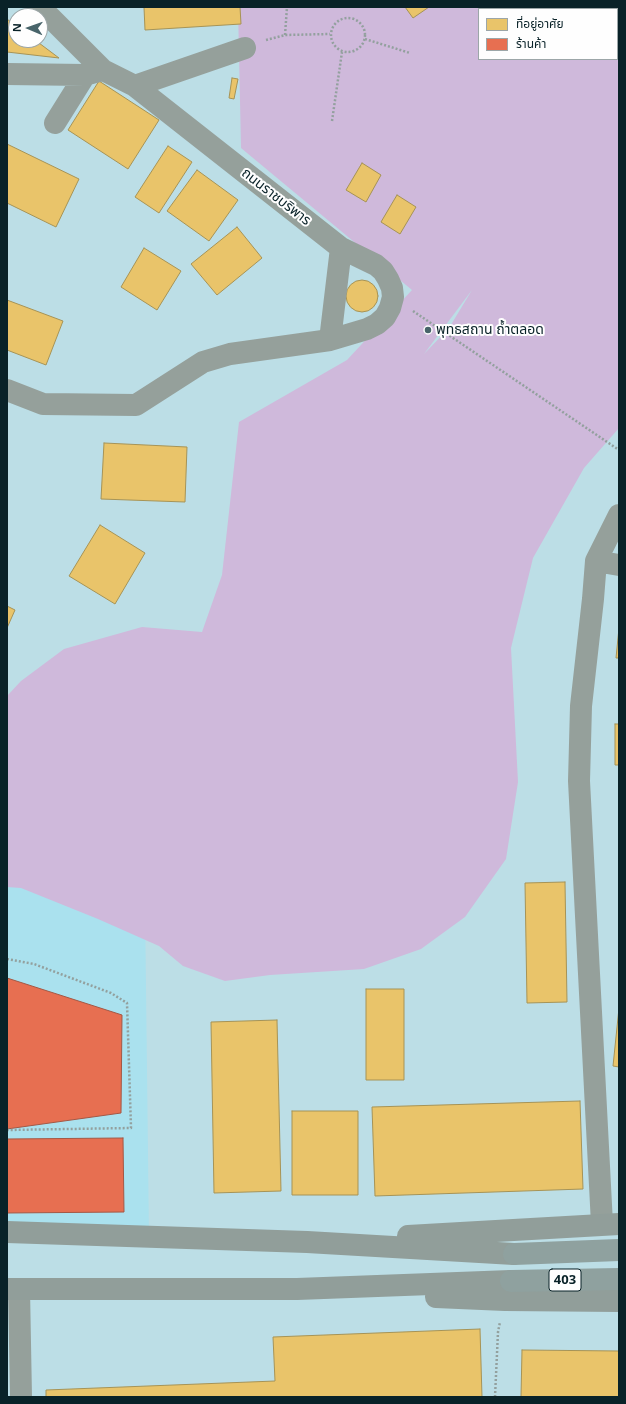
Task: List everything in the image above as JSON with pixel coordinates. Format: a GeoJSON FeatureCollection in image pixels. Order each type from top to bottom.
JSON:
{"type":"FeatureCollection","features":[{"type":"Feature","properties":{"kind":"highway","name":"403"},"geometry":{"type":"LineString","coordinates":[[514,1254],[619,1250]]}},
{"type":"Feature","properties":{"kind":"highway","name":"403"},"geometry":{"type":"LineString","coordinates":[[508,1291],[619,1279]]}},
{"type":"Feature","properties":{"kind":"main road"},"geometry":{"type":"LineString","coordinates":[[307,1242],[611,1224]]}},
{"type":"Feature","properties":{"kind":"main road","name":"403"},"geometry":{"type":"LineString","coordinates":[[7,1232],[307,1242],[514,1254]]}},
{"type":"Feature","properties":{"kind":"main road","name":"403"},"geometry":{"type":"LineString","coordinates":[[13,1289],[508,1291]]}},
{"type":"Feature","properties":{"kind":"main road"},"geometry":{"type":"LineString","coordinates":[[508,1291],[619,1301]]}},
{"type":"Feature","properties":{"kind":"street","name":"ถนนราชบริพาร"},"geometry":{"type":"LineString","coordinates":[[40,7],[94,72],[136,86],[341,248],[376,265],[383,271],[390,284],[392,297]]}},
{"type":"Feature","properties":{"kind":"street"},"geometry":{"type":"LineString","coordinates":[[136,86],[245,48]]}},
{"type":"Feature","properties":{"kind":"street"},"geometry":{"type":"LineString","coordinates":[[7,74],[94,72]]}},
{"type":"Feature","properties":{"kind":"street"},"geometry":{"type":"LineString","coordinates":[[55,123],[94,72]]}},
{"type":"Feature","properties":{"kind":"street"},"geometry":{"type":"LineString","coordinates":[[330,340],[341,248]]}},
{"type":"Feature","properties":{"kind":"street"},"geometry":{"type":"LineString","coordinates":[[7,390],[43,404],[136,404],[203,362],[230,354],[330,340],[367,329],[377,324],[385,317],[390,308],[392,297]]}},
{"type":"Feature","properties":{"kind":"street"},"geometry":{"type":"LineString","coordinates":[[611,1224],[579,781],[581,706],[594,599],[596,561],[619,515]]}},
{"type":"Feature","properties":{"kind":"street"},"geometry":{"type":"LineString","coordinates":[[596,561],[619,565]]}},
{"type":"Feature","properties":{"kind":"street"},"geometry":{"type":"LineString","coordinates":[[13,1289],[21,1397]]}},
{"type":"Feature","properties":{"kind":"path"},"geometry":{"type":"LineString","coordinates":[[285,35],[287,7]]}},
{"type":"Feature","properties":{"kind":"path"},"geometry":{"type":"LineString","coordinates":[[350,18],[355,19],[364,28],[365,39],[359,49],[353,52],[342,52],[333,45],[330,34],[335,24],[339,20],[350,18]]}},
{"type":"Feature","properties":{"kind":"path"},"geometry":{"type":"LineString","coordinates":[[245,48],[274,37],[285,35],[330,34]]}},
{"type":"Feature","properties":{"kind":"path"},"geometry":{"type":"LineString","coordinates":[[365,39],[410,53]]}},
{"type":"Feature","properties":{"kind":"path"},"geometry":{"type":"LineString","coordinates":[[332,121],[342,52]]}},
{"type":"Feature","properties":{"kind":"path"},"geometry":{"type":"LineString","coordinates":[[392,297],[619,450]]}},
{"type":"Feature","properties":{"kind":"path"},"geometry":{"type":"LineString","coordinates":[[7,960],[34,964],[112,993],[127,1003],[131,1128],[7,1130]]}},
{"type":"Feature","properties":{"kind":"path"},"geometry":{"type":"LineString","coordinates":[[495,1397],[498,1332],[508,1291]]}},
{"type":"Feature","properties":{"kind":"shaded area"},"geometry":{"type":"Polygon","coordinates":[[[238,7],[619,7],[619,428],[584,468],[533,558],[511,648],[518,782],[506,859],[465,917],[421,949],[364,969],[270,975],[225,981],[183,966],[159,946],[98,919],[21,888],[7,887],[7,696],[21,681],[64,649],[142,627],[202,632],[222,575],[239,422],[347,360],[412,290],[241,148],[238,7]],[[472,290],[424,354],[449,328],[472,290]]]}},
{"type":"Feature","properties":{"kind":"shaded area"},"geometry":{"type":"Polygon","coordinates":[[[7,873],[145,904],[149,1237],[7,1232],[7,873]]]}},
{"type":"Feature","properties":{"kind":"building: ที่อยู่อาศัย"},"geometry":{"type":"Polygon","coordinates":[[[144,7],[240,7],[241,24],[145,30],[144,7]]]}},
{"type":"Feature","properties":{"kind":"building: ที่อยู่อาศัย"},"geometry":{"type":"Polygon","coordinates":[[[405,7],[429,7],[413,18],[405,7]]]}},
{"type":"Feature","properties":{"kind":"building: ที่อยู่อาศัย"},"geometry":{"type":"Polygon","coordinates":[[[7,19],[8,48],[46,48],[59,58],[7,52],[7,19]]]}},
{"type":"Feature","properties":{"kind":"building: ที่อยู่อาศัย"},"geometry":{"type":"Polygon","coordinates":[[[232,78],[238,79],[234,99],[229,98],[232,78]]]}},
{"type":"Feature","properties":{"kind":"building: ที่อยู่อาศัย"},"geometry":{"type":"Polygon","coordinates":[[[99,81],[159,120],[128,169],[68,130],[99,81]]]}},
{"type":"Feature","properties":{"kind":"building: ที่อยู่อาศัย"},"geometry":{"type":"Polygon","coordinates":[[[7,144],[79,179],[56,227],[7,203],[7,144]]]}},
{"type":"Feature","properties":{"kind":"building: ที่อยู่อาศัย"},"geometry":{"type":"Polygon","coordinates":[[[168,146],[192,162],[159,213],[135,197],[168,146]]]}},
{"type":"Feature","properties":{"kind":"building: ที่อยู่อาศัย"},"geometry":{"type":"Polygon","coordinates":[[[362,163],[381,175],[366,202],[346,190],[362,163]]]}},
{"type":"Feature","properties":{"kind":"building: ที่อยู่อาศัย"},"geometry":{"type":"Polygon","coordinates":[[[197,170],[238,200],[209,241],[167,211],[197,170]]]}},
{"type":"Feature","properties":{"kind":"building: ที่อยู่อาศัย"},"geometry":{"type":"Polygon","coordinates":[[[397,195],[416,207],[400,234],[381,222],[397,195]]]}},
{"type":"Feature","properties":{"kind":"building: ที่อยู่อาศัย"},"geometry":{"type":"Polygon","coordinates":[[[237,227],[262,258],[217,295],[191,264],[237,227]]]}},
{"type":"Feature","properties":{"kind":"building: ที่อยู่อาศัย"},"geometry":{"type":"Polygon","coordinates":[[[144,248],[181,271],[157,310],[121,287],[144,248]]]}},
{"type":"Feature","properties":{"kind":"building: ที่อยู่อาศัย"},"geometry":{"type":"Polygon","coordinates":[[[359,280],[365,280],[374,284],[378,296],[374,308],[365,312],[359,312],[350,308],[346,299],[346,293],[350,284],[359,280]]]}},
{"type":"Feature","properties":{"kind":"building: ที่อยู่อาศัย"},"geometry":{"type":"Polygon","coordinates":[[[7,300],[63,321],[46,365],[7,350],[7,300]]]}},
{"type":"Feature","properties":{"kind":"building: ที่อยู่อาศัย"},"geometry":{"type":"Polygon","coordinates":[[[104,443],[187,447],[185,502],[101,499],[104,443]]]}},
{"type":"Feature","properties":{"kind":"building: ที่อยู่อาศัย"},"geometry":{"type":"Polygon","coordinates":[[[100,525],[145,553],[115,604],[69,576],[100,525]]]}},
{"type":"Feature","properties":{"kind":"building: ที่อยู่อาศัย"},"geometry":{"type":"Polygon","coordinates":[[[7,606],[15,610],[7,628],[7,606]]]}},
{"type":"Feature","properties":{"kind":"building: ที่อยู่อาศัย"},"geometry":{"type":"Polygon","coordinates":[[[619,628],[619,658],[616,658],[619,628]]]}},
{"type":"Feature","properties":{"kind":"building: ที่อยู่อาศัย"},"geometry":{"type":"Polygon","coordinates":[[[615,724],[619,724],[619,765],[615,765],[615,724]]]}},
{"type":"Feature","properties":{"kind":"building: ที่อยู่อาศัย"},"geometry":{"type":"Polygon","coordinates":[[[565,882],[567,1002],[527,1003],[525,883],[565,882]]]}},
{"type":"Feature","properties":{"kind":"building: ที่อยู่อาศัย"},"geometry":{"type":"Polygon","coordinates":[[[366,989],[404,989],[404,1080],[366,1080],[366,989]]]}},
{"type":"Feature","properties":{"kind":"building: ที่อยู่อาศัย"},"geometry":{"type":"Polygon","coordinates":[[[619,1008],[619,1067],[613,1066],[619,1008]]]}},
{"type":"Feature","properties":{"kind":"building: ที่อยู่อาศัย"},"geometry":{"type":"Polygon","coordinates":[[[277,1020],[281,1191],[214,1193],[211,1022],[277,1020]]]}},
{"type":"Feature","properties":{"kind":"building: ที่อยู่อาศัย"},"geometry":{"type":"Polygon","coordinates":[[[580,1101],[583,1189],[375,1196],[372,1107],[580,1101]]]}},
{"type":"Feature","properties":{"kind":"building: ที่อยู่อาศัย"},"geometry":{"type":"Polygon","coordinates":[[[292,1111],[358,1111],[358,1195],[292,1195],[292,1111]]]}},
{"type":"Feature","properties":{"kind":"building: ที่อยู่อาศัย"},"geometry":{"type":"Polygon","coordinates":[[[480,1329],[482,1397],[46,1397],[46,1390],[275,1381],[273,1337],[480,1329]]]}},
{"type":"Feature","properties":{"kind":"building: ที่อยู่อาศัย"},"geometry":{"type":"Polygon","coordinates":[[[522,1350],[619,1351],[619,1397],[521,1397],[522,1350]]]}},
{"type":"Feature","properties":{"kind":"building: ร้านค้า"},"geometry":{"type":"Polygon","coordinates":[[[7,978],[122,1015],[121,1113],[7,1129],[7,978]]]}},
{"type":"Feature","properties":{"kind":"building: ร้านค้า"},"geometry":{"type":"Polygon","coordinates":[[[123,1138],[124,1212],[7,1213],[7,1139],[123,1138]]]}},
{"type":"Feature","properties":{"kind":"place","name":"พุทธสถาน ถ้ำตลอด"},"geometry":{"type":"Point","coordinates":[428,330]}}]}
